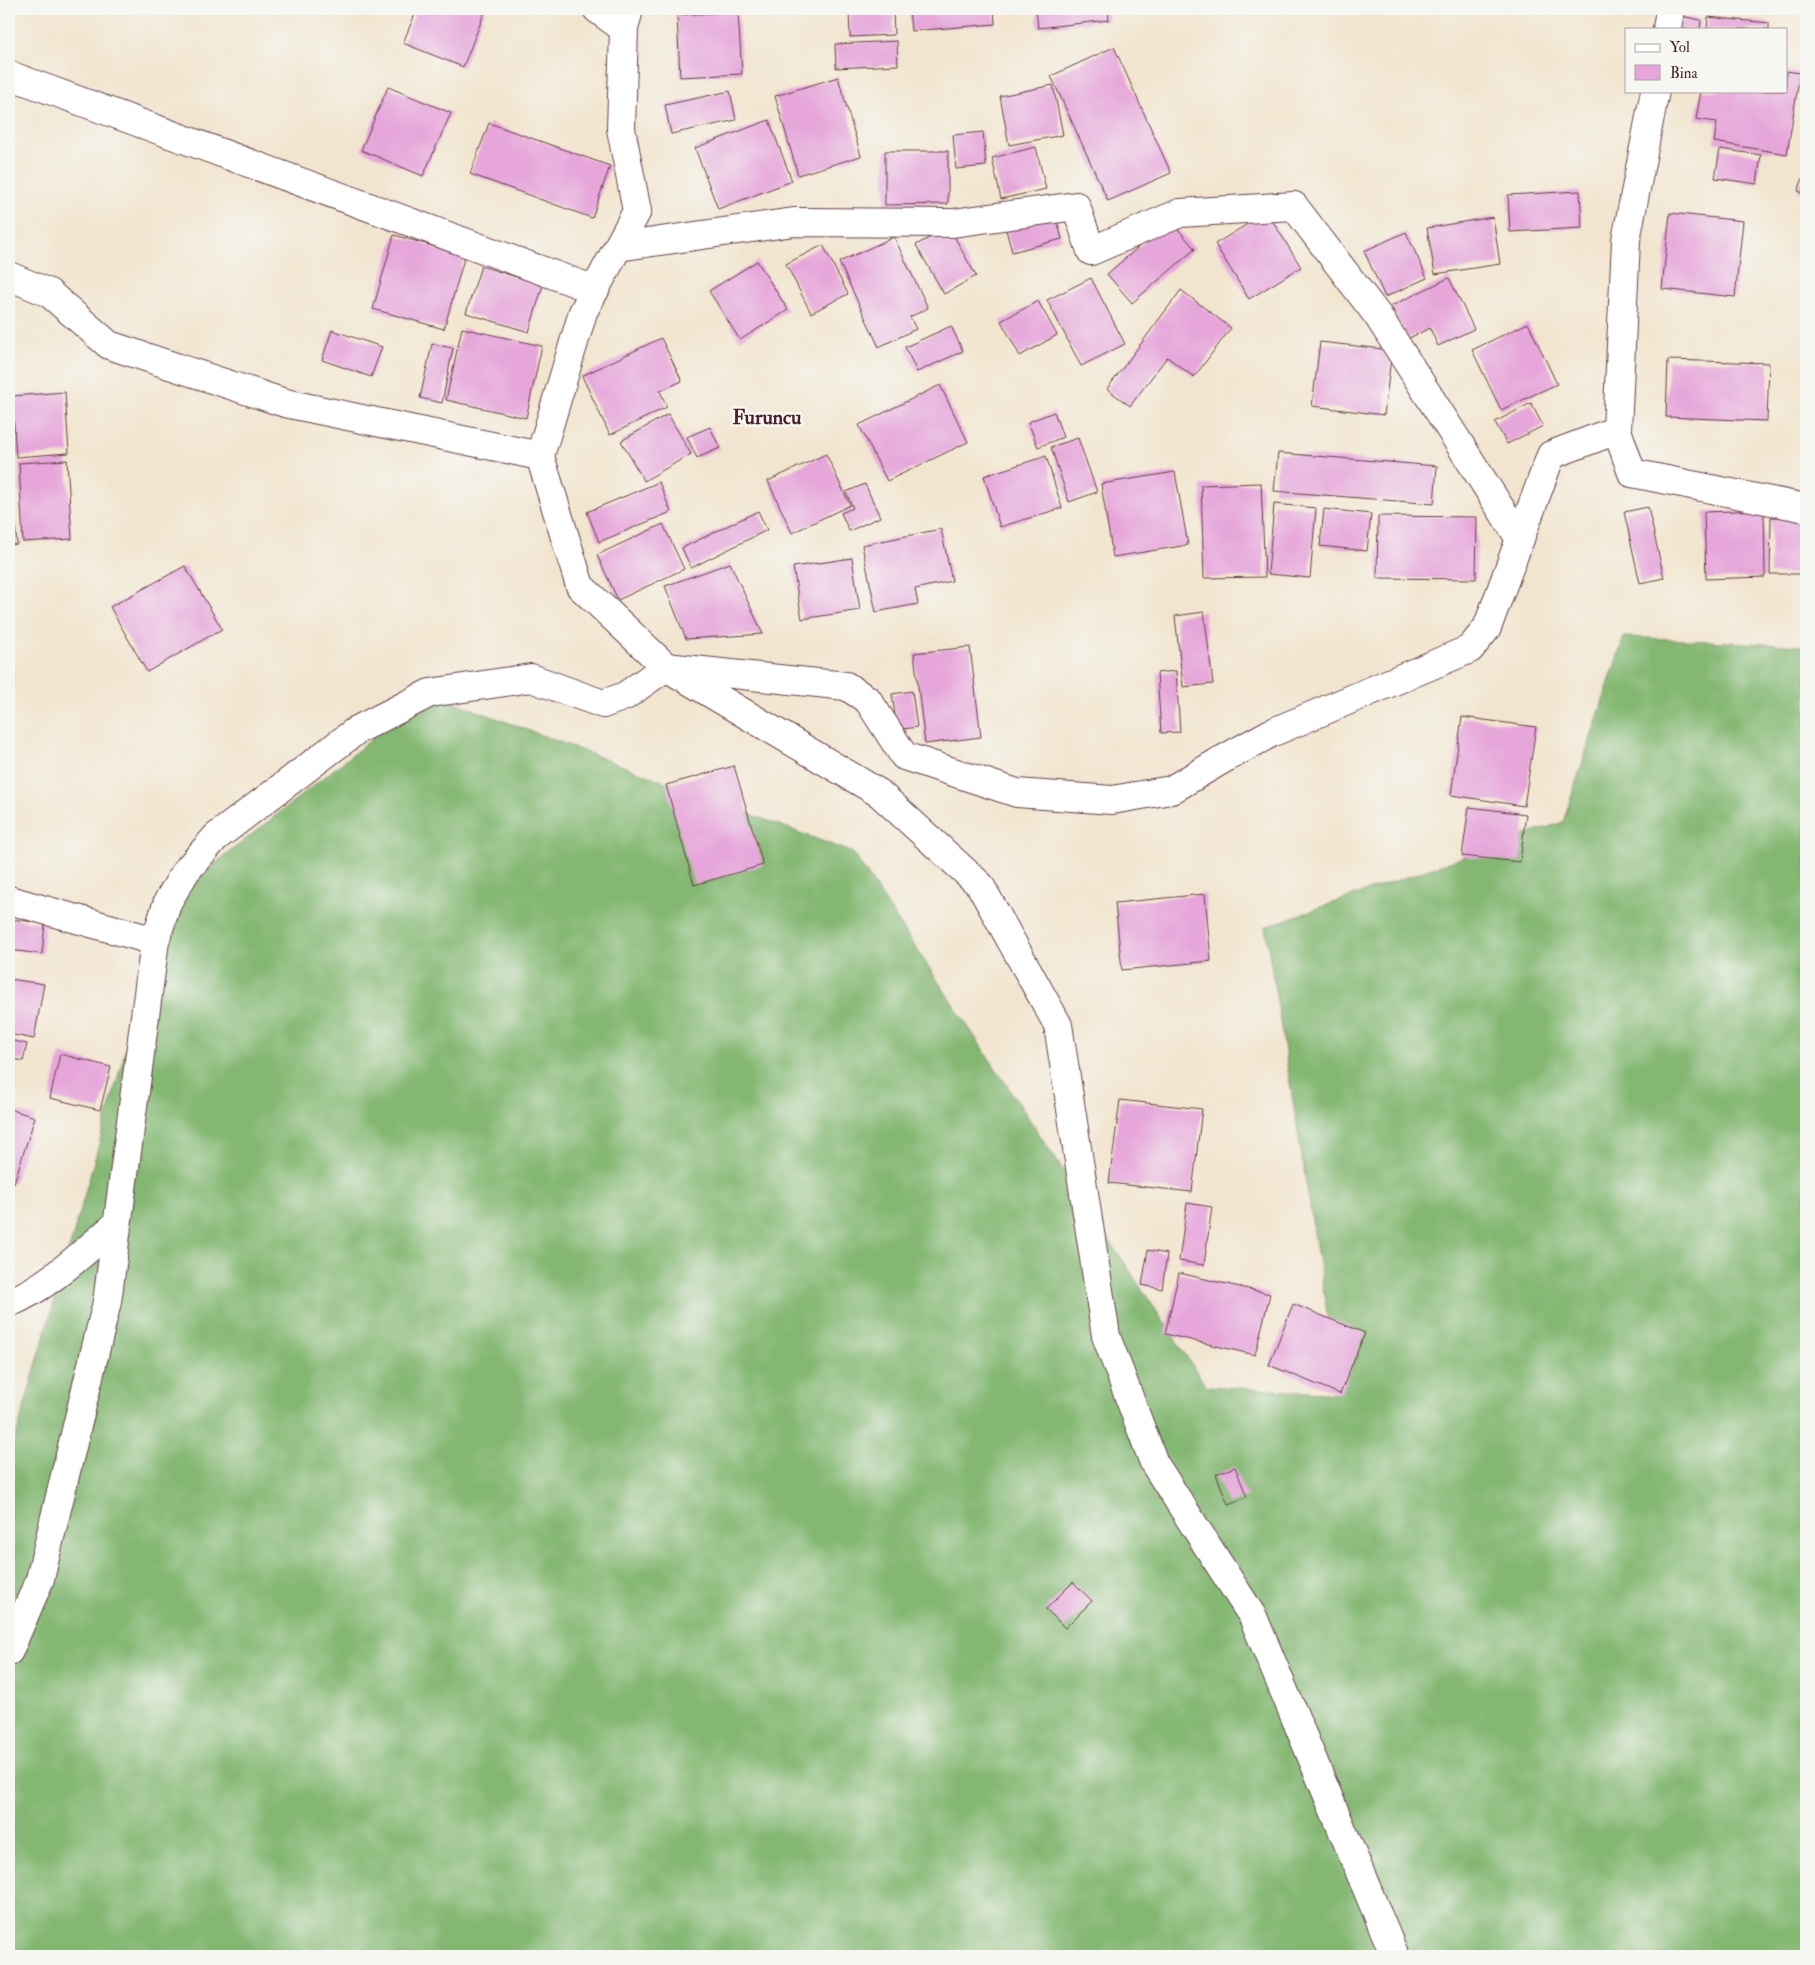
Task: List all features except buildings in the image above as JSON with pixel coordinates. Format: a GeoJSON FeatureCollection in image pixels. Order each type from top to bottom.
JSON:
{"type":"FeatureCollection","features":[{"type":"Feature","properties":{"kind":"street"},"geometry":{"type":"LineString","coordinates":[[597,9],[626,19],[621,129],[638,211],[583,312],[540,456],[580,586],[666,667],[879,793],[980,885],[1058,1026],[1106,1336],[1154,1463],[1253,1617],[1395,1956]]}},
{"type":"Feature","properties":{"kind":"street"},"geometry":{"type":"LineString","coordinates":[[1667,28],[1670,9]]}},
{"type":"Feature","properties":{"kind":"street"},"geometry":{"type":"LineString","coordinates":[[9,75],[595,290]]}},
{"type":"Feature","properties":{"kind":"street"},"geometry":{"type":"LineString","coordinates":[[1655,92],[1626,240],[1617,430],[1632,472],[1806,508]]}},
{"type":"Feature","properties":{"kind":"street"},"geometry":{"type":"LineString","coordinates":[[618,247],[794,222],[954,223],[1076,206],[1091,251],[1180,213],[1294,206],[1378,316],[1520,539]]}},
{"type":"Feature","properties":{"kind":"street"},"geometry":{"type":"LineString","coordinates":[[9,276],[49,293],[109,345],[285,403],[540,456]]}},
{"type":"Feature","properties":{"kind":"street"},"geometry":{"type":"LineString","coordinates":[[9,1652],[40,1579],[107,1302],[155,941],[168,901],[186,871],[216,837],[357,730],[430,693],[531,678],[603,704],[625,696],[666,667],[846,686],[868,700],[904,756],[1017,793],[1112,800],[1171,790],[1271,733],[1470,649],[1487,628],[1551,455],[1617,430]]}},
{"type":"Feature","properties":{"kind":"street"},"geometry":{"type":"LineString","coordinates":[[9,900],[155,941]]}},
{"type":"Feature","properties":{"kind":"street"},"geometry":{"type":"LineString","coordinates":[[9,1303],[50,1279],[117,1224]]}},
{"type":"Feature","properties":{"kind":"green space"},"geometry":{"type":"Polygon","coordinates":[[[1624,637],[1806,646],[1806,1956],[9,1956],[9,1461],[168,901],[430,693],[853,853],[1206,1386],[1340,1394],[1265,927],[1563,822],[1624,637]]]}},
{"type":"Feature","properties":{"kind":"district","name":"Furuncu"},"geometry":{"type":"Point","coordinates":[767,417]}}]}
